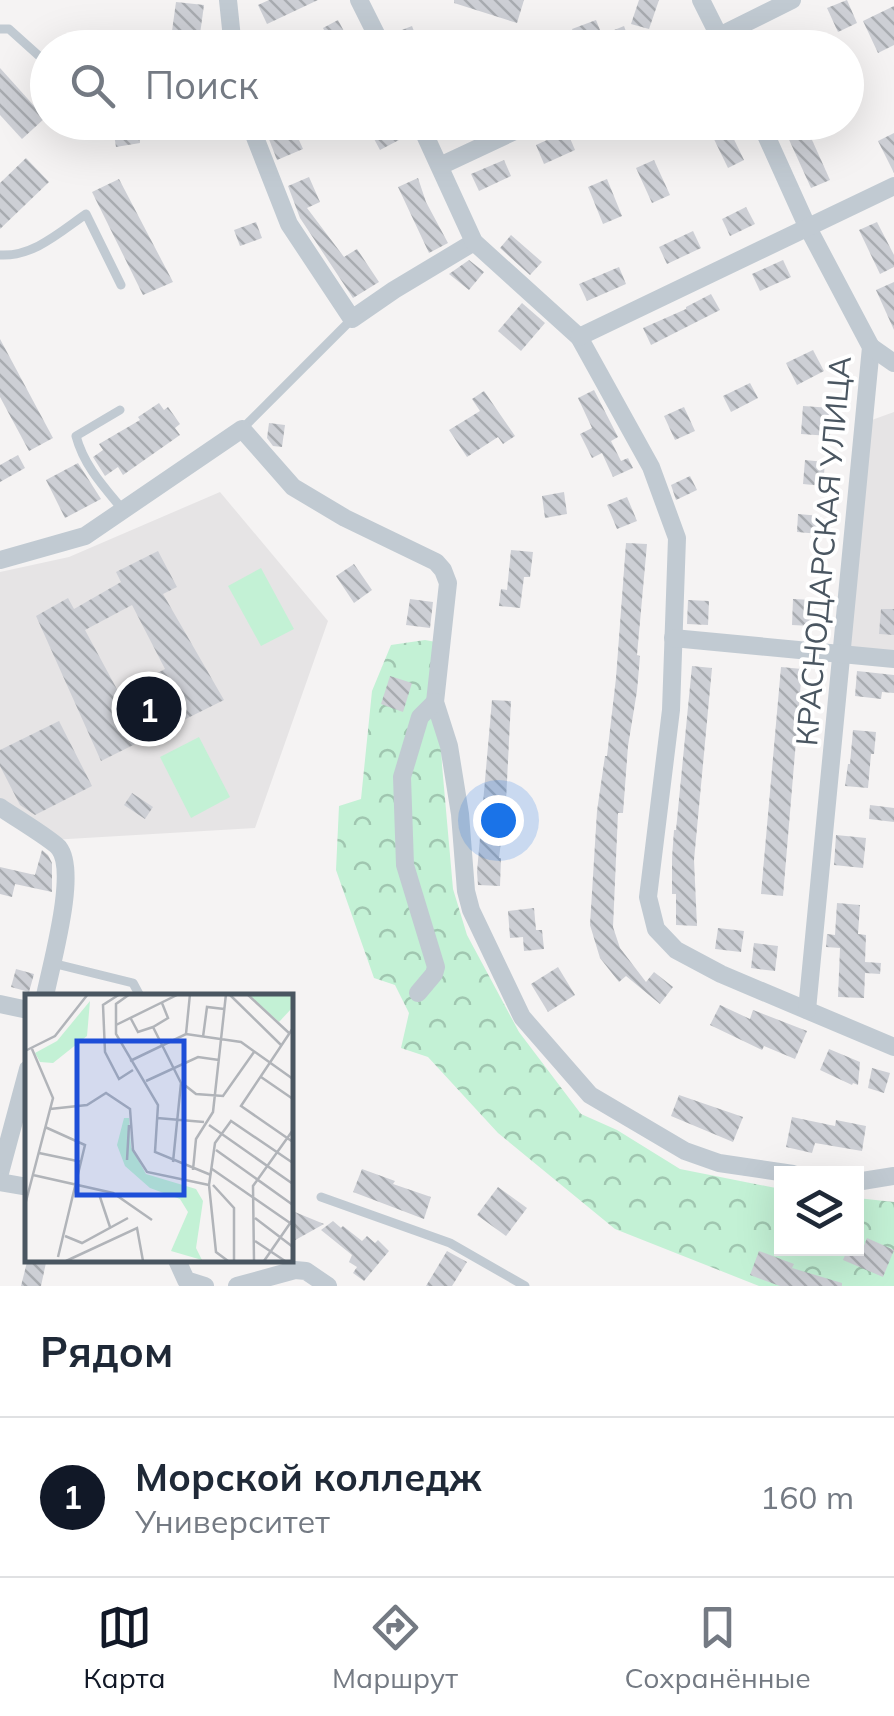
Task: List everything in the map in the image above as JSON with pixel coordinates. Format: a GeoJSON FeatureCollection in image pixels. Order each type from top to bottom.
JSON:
{"type":"FeatureCollection","features":[{"type":"Feature","properties":{"kind":"street"},"geometry":{"type":"LineString","coordinates":[[228,0],[231,30]]}},
{"type":"Feature","properties":{"kind":"street"},"geometry":{"type":"LineString","coordinates":[[360,0],[374,30]]}},
{"type":"Feature","properties":{"kind":"street"},"geometry":{"type":"LineString","coordinates":[[701,0],[717,30]]}},
{"type":"Feature","properties":{"kind":"street"},"geometry":{"type":"LineString","coordinates":[[743,30],[792,0]]}},
{"type":"Feature","properties":{"kind":"street"},"geometry":{"type":"LineString","coordinates":[[256,140],[288,224],[352,319],[474,242]]}},
{"type":"Feature","properties":{"kind":"street"},"geometry":{"type":"LineString","coordinates":[[428,140],[474,242],[580,337],[652,467],[676,538],[670,710],[648,897],[656,929],[676,950],[721,974],[894,1047]]}},
{"type":"Feature","properties":{"kind":"street"},"geometry":{"type":"LineString","coordinates":[[440,166],[496,140]]}},
{"type":"Feature","properties":{"kind":"street","name":"КРАСНОДАРСКАЯ УЛИЦА"},"geometry":{"type":"LineString","coordinates":[[768,140],[807,226],[871,347],[807,1010]]}},
{"type":"Feature","properties":{"kind":"street"},"geometry":{"type":"LineString","coordinates":[[580,337],[894,186]]}},
{"type":"Feature","properties":{"kind":"street"},"geometry":{"type":"LineString","coordinates":[[871,347],[894,363]]}},
{"type":"Feature","properties":{"kind":"street"},"geometry":{"type":"LineString","coordinates":[[0,560],[86,536],[242,429],[293,487],[346,518],[425,555],[443,570],[448,583],[435,702],[450,746],[466,891],[471,910],[522,1018],[590,1095],[685,1151],[719,1163],[774,1171]]}},
{"type":"Feature","properties":{"kind":"street"},"geometry":{"type":"LineString","coordinates":[[673,638],[894,659]]}},
{"type":"Feature","properties":{"kind":"street"},"geometry":{"type":"LineString","coordinates":[[418,993],[436,967],[405,865],[402,777],[420,717],[435,702]]}},
{"type":"Feature","properties":{"kind":"street"},"geometry":{"type":"LineString","coordinates":[[0,808],[59,848],[66,867],[66,894],[46,994]]}},
{"type":"Feature","properties":{"kind":"street"},"geometry":{"type":"LineString","coordinates":[[0,1004],[25,1009]]}},
{"type":"Feature","properties":{"kind":"street"},"geometry":{"type":"LineString","coordinates":[[0,1173],[25,1080]]}},
{"type":"Feature","properties":{"kind":"street"},"geometry":{"type":"LineString","coordinates":[[864,1181],[894,1176]]}},
{"type":"Feature","properties":{"kind":"street"},"geometry":{"type":"LineString","coordinates":[[0,1182],[25,1186]]}},
{"type":"Feature","properties":{"kind":"street"},"geometry":{"type":"LineString","coordinates":[[236,1286],[296,1270],[306,1270],[323,1284]]}},
{"type":"Feature","properties":{"kind":"street"},"geometry":{"type":"LineString","coordinates":[[184,1283],[205,1286]]}},
{"type":"Feature","properties":{"kind":"lane"},"geometry":{"type":"LineString","coordinates":[[0,29],[9,29],[30,48]]}},
{"type":"Feature","properties":{"kind":"lane"},"geometry":{"type":"LineString","coordinates":[[0,255],[39,246],[86,214],[121,286]]}},
{"type":"Feature","properties":{"kind":"lane"},"geometry":{"type":"LineString","coordinates":[[242,429],[352,319]]}},
{"type":"Feature","properties":{"kind":"lane"},"geometry":{"type":"LineString","coordinates":[[120,410],[76,436],[92,472],[123,510]]}},
{"type":"Feature","properties":{"kind":"lane"},"geometry":{"type":"LineString","coordinates":[[52,963],[132,983],[139,994]]}},
{"type":"Feature","properties":{"kind":"lane"},"geometry":{"type":"LineString","coordinates":[[322,1197],[450,1244],[526,1286]]}},
{"type":"Feature","properties":{"kind":"shaded area"},"geometry":{"type":"Polygon","coordinates":[[[894,412],[894,654],[846,650],[869,421],[894,412]]]}},
{"type":"Feature","properties":{"kind":"shaded area"},"geometry":{"type":"Polygon","coordinates":[[[220,492],[328,621],[255,828],[51,840],[0,798],[0,572],[69,557],[220,492]]]}},
{"type":"Feature","properties":{"kind":"green space"},"geometry":{"type":"Polygon","coordinates":[[[261,568],[294,629],[261,646],[228,586],[261,568]]]}},
{"type":"Feature","properties":{"kind":"green space"},"geometry":{"type":"Polygon","coordinates":[[[436,642],[453,889],[467,935],[519,1032],[581,1114],[617,1130],[680,1169],[774,1188],[774,1256],[864,1256],[864,1199],[894,1202],[894,1286],[759,1286],[615,1229],[498,1133],[428,1057],[401,1048],[409,1013],[395,985],[374,978],[336,870],[339,806],[361,799],[372,691],[391,645],[436,642]]]}},
{"type":"Feature","properties":{"kind":"green space"},"geometry":{"type":"Polygon","coordinates":[[[199,737],[230,797],[191,818],[160,757],[199,737]]]}},
{"type":"Feature","properties":{"kind":"building"},"geometry":{"type":"Polygon","coordinates":[[[269,0],[318,0],[267,24],[258,5],[269,0]]]}},
{"type":"Feature","properties":{"kind":"building"},"geometry":{"type":"Polygon","coordinates":[[[454,0],[524,0],[517,23],[454,0]]]}},
{"type":"Feature","properties":{"kind":"building"},"geometry":{"type":"Polygon","coordinates":[[[639,0],[659,0],[649,29],[631,24],[639,0]]]}},
{"type":"Feature","properties":{"kind":"building"},"geometry":{"type":"Polygon","coordinates":[[[847,0],[857,23],[837,30],[827,8],[847,0]]]}},
{"type":"Feature","properties":{"kind":"building"},"geometry":{"type":"Polygon","coordinates":[[[176,2],[204,5],[201,30],[172,30],[176,2]]]}},
{"type":"Feature","properties":{"kind":"building"},"geometry":{"type":"Polygon","coordinates":[[[894,6],[894,45],[878,53],[863,21],[894,6]]]}},
{"type":"Feature","properties":{"kind":"building"},"geometry":{"type":"Polygon","coordinates":[[[338,20],[343,30],[324,30],[338,20]]]}},
{"type":"Feature","properties":{"kind":"building"},"geometry":{"type":"Polygon","coordinates":[[[596,20],[600,30],[572,30],[596,20]]]}},
{"type":"Feature","properties":{"kind":"building"},"geometry":{"type":"Polygon","coordinates":[[[0,68],[30,101],[30,132],[22,139],[0,115],[0,68]]]}},
{"type":"Feature","properties":{"kind":"building"},"geometry":{"type":"Polygon","coordinates":[[[894,133],[894,173],[878,141],[894,133]]]}},
{"type":"Feature","properties":{"kind":"building"},"geometry":{"type":"Polygon","coordinates":[[[115,140],[140,140],[140,143],[116,147],[115,140]]]}},
{"type":"Feature","properties":{"kind":"building"},"geometry":{"type":"Polygon","coordinates":[[[269,140],[299,140],[303,149],[277,160],[269,140]]]}},
{"type":"Feature","properties":{"kind":"building"},"geometry":{"type":"Polygon","coordinates":[[[375,140],[399,140],[380,150],[375,140]]]}},
{"type":"Feature","properties":{"kind":"building"},"geometry":{"type":"Polygon","coordinates":[[[547,140],[571,140],[575,150],[544,164],[536,145],[547,140]]]}},
{"type":"Feature","properties":{"kind":"building"},"geometry":{"type":"Polygon","coordinates":[[[714,140],[734,140],[744,160],[728,168],[714,140]]]}},
{"type":"Feature","properties":{"kind":"building"},"geometry":{"type":"Polygon","coordinates":[[[789,140],[812,140],[830,180],[811,188],[789,140]]]}},
{"type":"Feature","properties":{"kind":"building"},"geometry":{"type":"Polygon","coordinates":[[[26,158],[49,182],[0,229],[0,183],[26,158]]]}},
{"type":"Feature","properties":{"kind":"building"},"geometry":{"type":"Polygon","coordinates":[[[504,160],[511,176],[479,191],[471,174],[504,160]]]}},
{"type":"Feature","properties":{"kind":"building"},"geometry":{"type":"Polygon","coordinates":[[[654,160],[670,195],[652,203],[636,168],[654,160]]]}},
{"type":"Feature","properties":{"kind":"building"},"geometry":{"type":"Polygon","coordinates":[[[309,177],[320,202],[307,208],[344,257],[357,249],[379,282],[353,298],[300,218],[288,186],[309,177]]]}},
{"type":"Feature","properties":{"kind":"building"},"geometry":{"type":"Polygon","coordinates":[[[418,178],[448,243],[429,253],[398,187],[418,178]]]}},
{"type":"Feature","properties":{"kind":"building"},"geometry":{"type":"Polygon","coordinates":[[[119,179],[173,282],[143,295],[92,192],[119,179]]]}},
{"type":"Feature","properties":{"kind":"building"},"geometry":{"type":"Polygon","coordinates":[[[607,179],[622,216],[603,224],[588,187],[607,179]]]}},
{"type":"Feature","properties":{"kind":"building"},"geometry":{"type":"Polygon","coordinates":[[[746,207],[755,224],[730,236],[722,219],[746,207]]]}},
{"type":"Feature","properties":{"kind":"building"},"geometry":{"type":"Polygon","coordinates":[[[256,222],[262,238],[240,246],[234,230],[256,222]]]}},
{"type":"Feature","properties":{"kind":"building"},"geometry":{"type":"Polygon","coordinates":[[[877,222],[894,255],[894,267],[880,274],[859,230],[877,222]]]}},
{"type":"Feature","properties":{"kind":"building"},"geometry":{"type":"Polygon","coordinates":[[[693,231],[701,248],[667,264],[659,247],[693,231]]]}},
{"type":"Feature","properties":{"kind":"building"},"geometry":{"type":"Polygon","coordinates":[[[511,235],[542,262],[530,275],[500,248],[511,235]]]}},
{"type":"Feature","properties":{"kind":"building"},"geometry":{"type":"Polygon","coordinates":[[[469,260],[484,272],[469,290],[449,274],[469,260]]]}},
{"type":"Feature","properties":{"kind":"building"},"geometry":{"type":"Polygon","coordinates":[[[783,260],[791,277],[760,291],[752,274],[783,260]]]}},
{"type":"Feature","properties":{"kind":"building"},"geometry":{"type":"Polygon","coordinates":[[[619,267],[626,284],[587,301],[579,284],[619,267]]]}},
{"type":"Feature","properties":{"kind":"building"},"geometry":{"type":"Polygon","coordinates":[[[894,282],[894,330],[876,290],[894,282]]]}},
{"type":"Feature","properties":{"kind":"building"},"geometry":{"type":"Polygon","coordinates":[[[711,294],[720,310],[651,345],[643,328],[711,294]]]}},
{"type":"Feature","properties":{"kind":"building"},"geometry":{"type":"Polygon","coordinates":[[[522,303],[545,323],[521,351],[498,331],[522,303]]]}},
{"type":"Feature","properties":{"kind":"building"},"geometry":{"type":"Polygon","coordinates":[[[0,339],[53,438],[29,451],[0,397],[0,339]]]}},
{"type":"Feature","properties":{"kind":"building"},"geometry":{"type":"Polygon","coordinates":[[[813,350],[824,371],[797,385],[786,363],[813,350]]]}},
{"type":"Feature","properties":{"kind":"building"},"geometry":{"type":"Polygon","coordinates":[[[750,383],[758,398],[731,412],[723,396],[750,383]]]}},
{"type":"Feature","properties":{"kind":"building"},"geometry":{"type":"Polygon","coordinates":[[[594,390],[618,437],[611,441],[621,461],[628,458],[633,468],[613,477],[602,453],[592,458],[580,434],[592,428],[578,398],[594,390]]]}},
{"type":"Feature","properties":{"kind":"building"},"geometry":{"type":"Polygon","coordinates":[[[484,391],[515,436],[503,444],[498,437],[467,457],[449,430],[480,411],[472,399],[484,391]]]}},
{"type":"Feature","properties":{"kind":"building"},"geometry":{"type":"Polygon","coordinates":[[[159,403],[164,410],[168,407],[180,424],[175,428],[180,435],[123,475],[118,467],[105,476],[93,457],[103,450],[99,444],[140,420],[138,417],[159,403]]]}},
{"type":"Feature","properties":{"kind":"building"},"geometry":{"type":"Polygon","coordinates":[[[803,406],[832,408],[830,436],[801,434],[803,406]]]}},
{"type":"Feature","properties":{"kind":"building"},"geometry":{"type":"Polygon","coordinates":[[[684,407],[695,431],[675,440],[664,416],[684,407]]]}},
{"type":"Feature","properties":{"kind":"building"},"geometry":{"type":"Polygon","coordinates":[[[269,423],[285,425],[282,447],[273,446],[267,438],[269,423]]]}},
{"type":"Feature","properties":{"kind":"building"},"geometry":{"type":"Polygon","coordinates":[[[18,455],[25,468],[0,482],[0,465],[18,455]]]}},
{"type":"Feature","properties":{"kind":"building"},"geometry":{"type":"Polygon","coordinates":[[[805,460],[825,462],[823,486],[803,484],[805,460]]]}},
{"type":"Feature","properties":{"kind":"building"},"geometry":{"type":"Polygon","coordinates":[[[78,463],[101,499],[65,518],[46,480],[78,463]]]}},
{"type":"Feature","properties":{"kind":"building"},"geometry":{"type":"Polygon","coordinates":[[[690,476],[697,490],[676,500],[671,485],[690,476]]]}},
{"type":"Feature","properties":{"kind":"building"},"geometry":{"type":"Polygon","coordinates":[[[564,492],[567,514],[545,518],[542,496],[564,492]]]}},
{"type":"Feature","properties":{"kind":"building"},"geometry":{"type":"Polygon","coordinates":[[[627,497],[637,521],[617,529],[607,505],[627,497]]]}},
{"type":"Feature","properties":{"kind":"building"},"geometry":{"type":"Polygon","coordinates":[[[798,514],[821,516],[820,534],[797,532],[798,514]]]}},
{"type":"Feature","properties":{"kind":"building"},"geometry":{"type":"Polygon","coordinates":[[[626,543],[647,544],[637,691],[623,813],[618,813],[613,927],[620,948],[646,982],[654,972],[673,987],[660,1004],[626,976],[619,982],[600,958],[590,925],[597,811],[616,678],[626,543]]]}},
{"type":"Feature","properties":{"kind":"building"},"geometry":{"type":"Polygon","coordinates":[[[511,550],[533,552],[530,577],[524,577],[520,608],[499,606],[501,589],[507,590],[511,550]]]}},
{"type":"Feature","properties":{"kind":"building"},"geometry":{"type":"Polygon","coordinates":[[[158,551],[177,587],[163,594],[224,700],[101,761],[36,616],[68,598],[74,609],[121,582],[116,572],[158,551]],[[132,605],[85,630],[119,693],[165,669],[132,605]]]}},
{"type":"Feature","properties":{"kind":"building"},"geometry":{"type":"Polygon","coordinates":[[[354,564],[372,590],[354,603],[336,576],[354,564]]]}},
{"type":"Feature","properties":{"kind":"building"},"geometry":{"type":"Polygon","coordinates":[[[410,599],[433,602],[430,628],[406,625],[410,599]]]}},
{"type":"Feature","properties":{"kind":"building"},"geometry":{"type":"Polygon","coordinates":[[[793,599],[812,600],[811,626],[792,625],[793,599]]]}},
{"type":"Feature","properties":{"kind":"building"},"geometry":{"type":"Polygon","coordinates":[[[688,600],[709,601],[708,625],[687,624],[688,600]]]}},
{"type":"Feature","properties":{"kind":"building"},"geometry":{"type":"Polygon","coordinates":[[[881,609],[894,609],[894,635],[879,634],[881,609]]]}},
{"type":"Feature","properties":{"kind":"building"},"geometry":{"type":"Polygon","coordinates":[[[692,666],[712,668],[694,860],[697,926],[676,925],[676,894],[672,894],[674,830],[692,666]]]}},
{"type":"Feature","properties":{"kind":"building"},"geometry":{"type":"Polygon","coordinates":[[[781,667],[802,669],[783,896],[761,894],[781,667]]]}},
{"type":"Feature","properties":{"kind":"building"},"geometry":{"type":"Polygon","coordinates":[[[857,671],[894,675],[894,693],[882,692],[881,699],[855,696],[857,671]]]}},
{"type":"Feature","properties":{"kind":"building"},"geometry":{"type":"Polygon","coordinates":[[[390,676],[412,683],[403,712],[381,704],[390,676]]]}},
{"type":"Feature","properties":{"kind":"building"},"geometry":{"type":"Polygon","coordinates":[[[492,700],[511,701],[500,886],[478,885],[477,872],[492,700]]]}},
{"type":"Feature","properties":{"kind":"building"},"geometry":{"type":"Polygon","coordinates":[[[59,721],[92,786],[35,815],[20,805],[0,766],[0,750],[59,721]]]}},
{"type":"Feature","properties":{"kind":"building"},"geometry":{"type":"Polygon","coordinates":[[[853,730],[876,732],[868,788],[845,786],[853,730]]]}},
{"type":"Feature","properties":{"kind":"building"},"geometry":{"type":"Polygon","coordinates":[[[132,793],[153,807],[145,819],[124,805],[132,793]]]}},
{"type":"Feature","properties":{"kind":"building"},"geometry":{"type":"Polygon","coordinates":[[[870,805],[894,808],[894,822],[869,819],[870,805]]]}},
{"type":"Feature","properties":{"kind":"building"},"geometry":{"type":"Polygon","coordinates":[[[836,835],[866,838],[863,868],[834,865],[836,835]]]}},
{"type":"Feature","properties":{"kind":"building"},"geometry":{"type":"Polygon","coordinates":[[[42,850],[52,863],[52,892],[15,884],[12,897],[0,894],[0,867],[35,875],[42,850]]]}},
{"type":"Feature","properties":{"kind":"building"},"geometry":{"type":"Polygon","coordinates":[[[837,903],[860,905],[858,934],[866,935],[865,962],[881,963],[880,974],[865,973],[864,998],[838,997],[840,948],[826,947],[827,934],[835,935],[837,903]]]}},
{"type":"Feature","properties":{"kind":"building"},"geometry":{"type":"Polygon","coordinates":[[[534,908],[536,930],[542,930],[544,949],[524,951],[523,937],[510,938],[508,911],[534,908]]]}},
{"type":"Feature","properties":{"kind":"building"},"geometry":{"type":"Polygon","coordinates":[[[718,928],[744,931],[741,952],[715,949],[718,928]]]}},
{"type":"Feature","properties":{"kind":"building"},"geometry":{"type":"Polygon","coordinates":[[[754,943],[778,946],[775,971],[751,968],[754,943]]]}},
{"type":"Feature","properties":{"kind":"building"},"geometry":{"type":"Polygon","coordinates":[[[558,967],[575,995],[548,1012],[531,984],[558,967]]]}},
{"type":"Feature","properties":{"kind":"building"},"geometry":{"type":"Polygon","coordinates":[[[16,969],[34,974],[29,992],[11,987],[16,969]]]}},
{"type":"Feature","properties":{"kind":"building"},"geometry":{"type":"Polygon","coordinates":[[[720,1005],[750,1019],[753,1010],[807,1031],[795,1059],[764,1046],[762,1050],[710,1025],[720,1005]]]}},
{"type":"Feature","properties":{"kind":"building"},"geometry":{"type":"Polygon","coordinates":[[[829,1049],[860,1062],[858,1085],[820,1070],[829,1049]]]}},
{"type":"Feature","properties":{"kind":"building"},"geometry":{"type":"Polygon","coordinates":[[[872,1068],[890,1073],[884,1093],[868,1088],[872,1068]]]}},
{"type":"Feature","properties":{"kind":"building"},"geometry":{"type":"Polygon","coordinates":[[[679,1095],[743,1117],[733,1142],[671,1116],[679,1095]]]}},
{"type":"Feature","properties":{"kind":"building"},"geometry":{"type":"Polygon","coordinates":[[[792,1117],[835,1126],[836,1120],[866,1126],[862,1151],[815,1143],[812,1153],[786,1147],[792,1117]]]}},
{"type":"Feature","properties":{"kind":"building"},"geometry":{"type":"Polygon","coordinates":[[[362,1169],[431,1197],[424,1219],[353,1192],[362,1169]]]}},
{"type":"Feature","properties":{"kind":"building"},"geometry":{"type":"Polygon","coordinates":[[[498,1187],[527,1208],[506,1236],[477,1215],[498,1187]]]}},
{"type":"Feature","properties":{"kind":"building"},"geometry":{"type":"Polygon","coordinates":[[[292,1211],[324,1224],[292,1242],[292,1211]]]}},
{"type":"Feature","properties":{"kind":"building"},"geometry":{"type":"Polygon","coordinates":[[[333,1221],[362,1241],[367,1236],[375,1243],[378,1240],[389,1251],[364,1281],[353,1273],[357,1267],[349,1262],[352,1255],[321,1230],[333,1221]]]}},
{"type":"Feature","properties":{"kind":"building"},"geometry":{"type":"Polygon","coordinates":[[[867,1238],[894,1250],[883,1277],[843,1260],[845,1256],[864,1256],[867,1238]]]}},
{"type":"Feature","properties":{"kind":"building"},"geometry":{"type":"Polygon","coordinates":[[[447,1251],[467,1262],[452,1286],[426,1286],[447,1251]]]}},
{"type":"Feature","properties":{"kind":"building"},"geometry":{"type":"Polygon","coordinates":[[[759,1251],[842,1286],[780,1286],[750,1275],[759,1251]]]}},
{"type":"Feature","properties":{"kind":"building"},"geometry":{"type":"Polygon","coordinates":[[[27,1261],[46,1261],[41,1286],[21,1286],[27,1261]]]}},
{"type":"Feature","properties":{"kind":"place","name":"Морской колледж"},"geometry":{"type":"Point","coordinates":[149,709]}}]}
